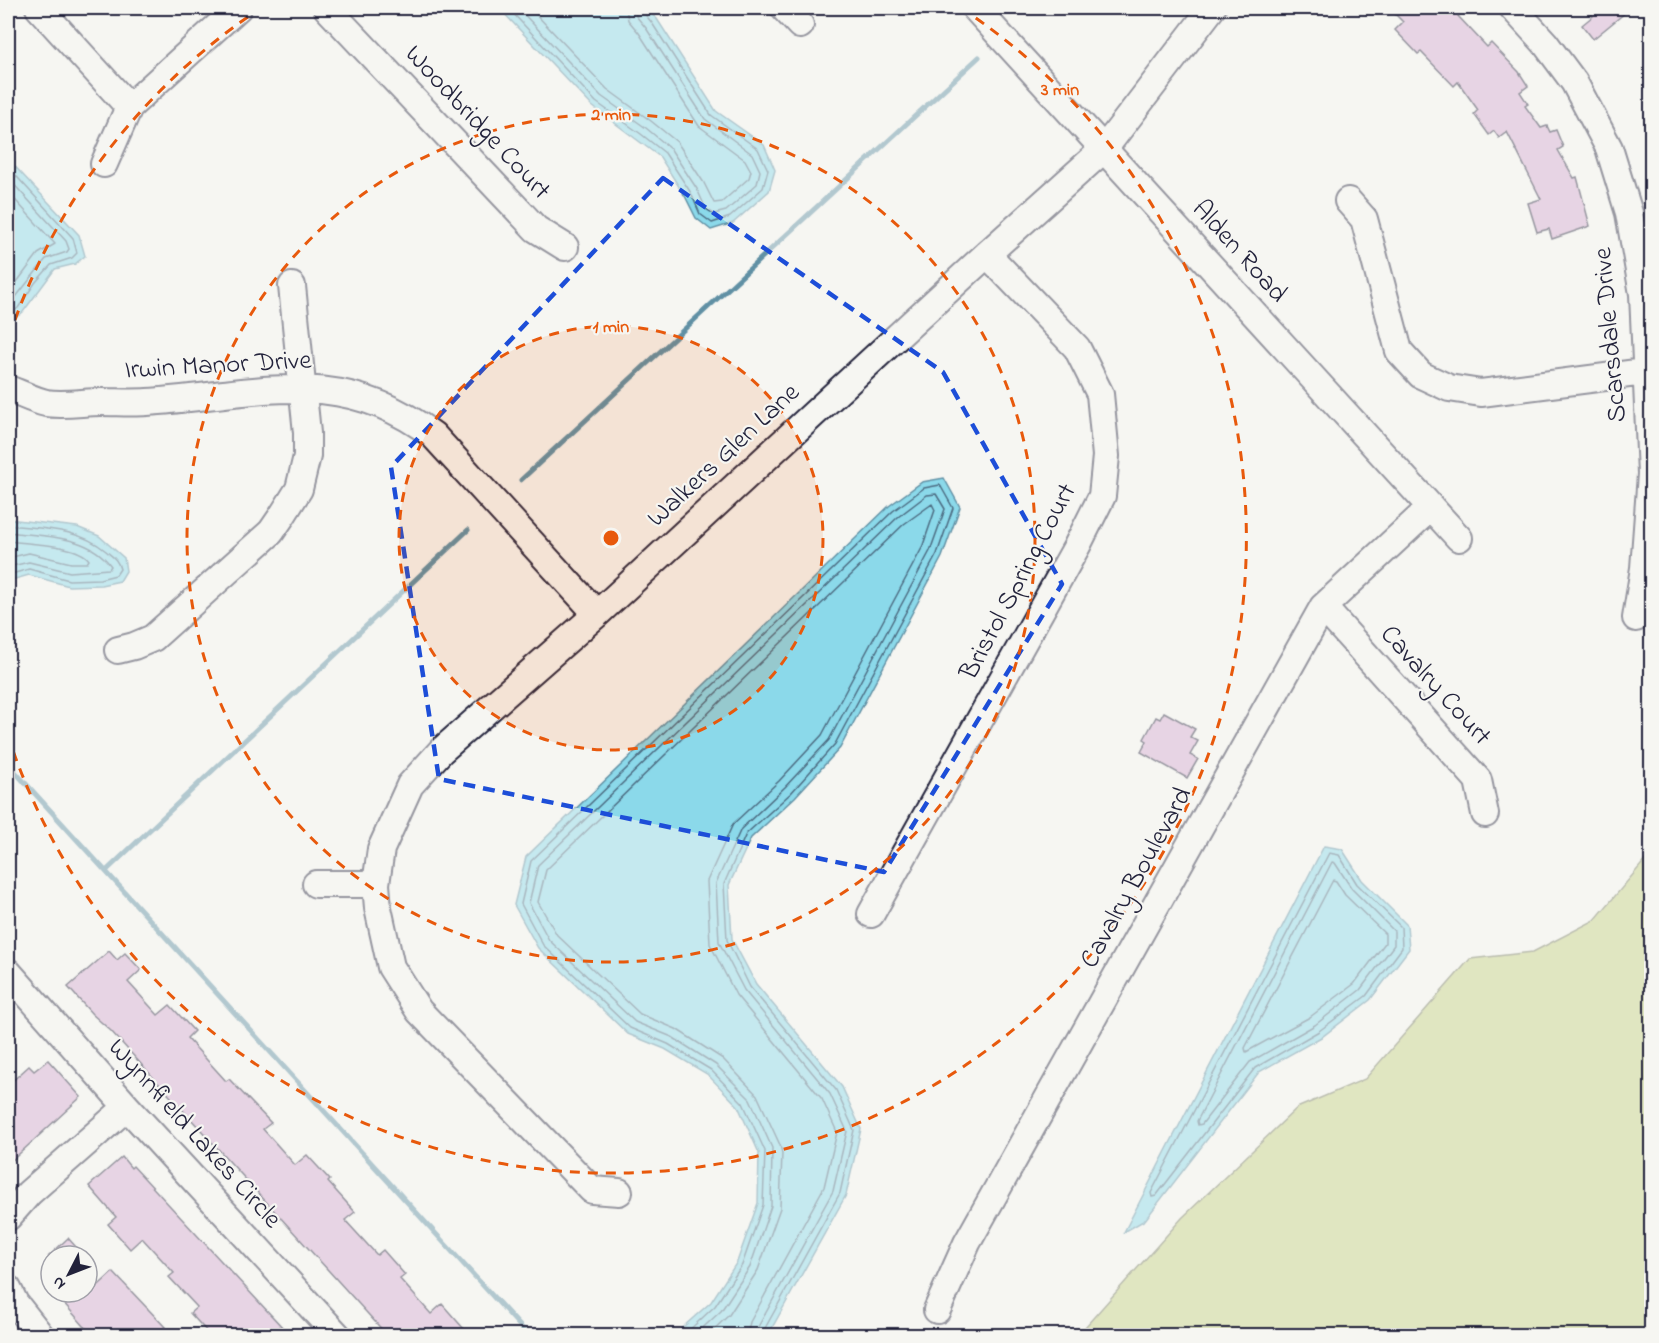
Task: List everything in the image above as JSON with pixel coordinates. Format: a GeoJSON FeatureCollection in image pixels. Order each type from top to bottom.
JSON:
{"type":"FeatureCollection","features":[{"type":"Feature","properties":{"kind":"street"},"geometry":{"type":"LineString","coordinates":[[39,8],[129,107]]}},
{"type":"Feature","properties":{"kind":"street"},"geometry":{"type":"LineString","coordinates":[[104,164],[129,107],[238,8]]}},
{"type":"Feature","properties":{"kind":"street","name":"Woodbridge Court"},"geometry":{"type":"LineString","coordinates":[[327,8],[536,229],[565,247]]}},
{"type":"Feature","properties":{"kind":"street","name":"Alden Road"},"geometry":{"type":"LineString","coordinates":[[975,8],[1459,538]]}},
{"type":"Feature","properties":{"kind":"street","name":"Walkers Glen Lane"},"geometry":{"type":"LineString","coordinates":[[619,1192],[592,1190],[419,1011],[391,967],[378,908],[376,884],[381,849],[410,784],[441,751],[597,614],[1104,149],[1212,8]]}},
{"type":"Feature","properties":{"kind":"street","name":"Scarsdale Drive"},"geometry":{"type":"LineString","coordinates":[[1513,8],[1545,43],[1574,82],[1609,148],[1629,213],[1643,294],[1652,474],[1644,568],[1636,618]]}},
{"type":"Feature","properties":{"kind":"street"},"geometry":{"type":"LineString","coordinates":[[1348,201],[1364,219],[1399,351],[1421,375],[1449,388],[1481,393],[1648,371]]}},
{"type":"Feature","properties":{"kind":"street","name":"Bristol Spring Court"},"geometry":{"type":"LineString","coordinates":[[871,914],[1077,546],[1102,496],[1106,456],[1100,394],[1077,348],[987,254]]}},
{"type":"Feature","properties":{"kind":"street"},"geometry":{"type":"LineString","coordinates":[[118,650],[153,638],[271,532],[299,489],[307,456],[292,286]]}},
{"type":"Feature","properties":{"kind":"street","name":"Irwin Manor Drive"},"geometry":{"type":"LineString","coordinates":[[8,389],[47,403],[147,402],[250,390],[302,388],[333,391],[369,400],[405,417],[433,435],[597,614]]}},
{"type":"Feature","properties":{"kind":"street","name":"Cavalry Boulevard"},"geometry":{"type":"LineString","coordinates":[[937,1310],[967,1243],[1323,607],[1431,507]]}},
{"type":"Feature","properties":{"kind":"street","name":"Cavalry Court"},"geometry":{"type":"LineString","coordinates":[[1323,607],[1478,780],[1485,814]]}},
{"type":"Feature","properties":{"kind":"street"},"geometry":{"type":"LineString","coordinates":[[316,884],[376,884]]}},
{"type":"Feature","properties":{"kind":"street","name":"Wynnfield Lakes Circle"},"geometry":{"type":"LineString","coordinates":[[8,972],[127,1107],[338,1335]]}},
{"type":"Feature","properties":{"kind":"street"},"geometry":{"type":"LineString","coordinates":[[8,1216],[28,1193],[127,1107]]}},
{"type":"Feature","properties":{"kind":"street"},"geometry":{"type":"LineString","coordinates":[[8,1289],[15,1304],[41,1335]]}},
{"type":"Feature","properties":{"kind":"highlighted area"},"geometry":{"type":"Polygon","coordinates":[[[663,178],[943,372],[1062,584],[884,872],[439,779],[391,467],[663,178]]]}},
{"type":"Feature","properties":{"kind":"green space"},"geometry":{"type":"Polygon","coordinates":[[[1651,853],[1651,1335],[1078,1335],[1182,1218],[1297,1108],[1365,1079],[1470,959],[1533,952],[1595,920],[1651,853]]]}},
{"type":"Feature","properties":{"kind":"water"},"geometry":{"type":"Polygon","coordinates":[[[499,8],[646,8],[657,19],[716,111],[764,145],[775,170],[769,191],[733,223],[711,230],[696,218],[660,157],[592,106],[499,8]]]}},
{"type":"Feature","properties":{"kind":"water"},"geometry":{"type":"Polygon","coordinates":[[[8,159],[79,235],[85,256],[75,264],[55,269],[23,312],[8,324],[8,159]]]}},
{"type":"Feature","properties":{"kind":"water"},"geometry":{"type":"Polygon","coordinates":[[[944,478],[960,507],[942,557],[840,748],[795,797],[751,838],[729,885],[732,939],[756,984],[842,1087],[861,1129],[846,1195],[768,1335],[674,1335],[711,1302],[737,1262],[758,1203],[759,1153],[738,1106],[707,1074],[665,1049],[628,1034],[538,948],[514,905],[526,857],[889,506],[922,482],[944,478]]]}},
{"type":"Feature","properties":{"kind":"water"},"geometry":{"type":"Polygon","coordinates":[[[8,519],[77,527],[99,536],[124,558],[126,571],[120,581],[101,585],[69,586],[29,575],[8,581],[8,519]]]}},
{"type":"Feature","properties":{"kind":"water"},"geometry":{"type":"Polygon","coordinates":[[[1324,846],[1342,849],[1362,880],[1407,925],[1409,949],[1370,1000],[1323,1036],[1259,1072],[1145,1220],[1124,1232],[1324,846]]]}},
{"type":"Feature","properties":{"kind":"building"},"geometry":{"type":"Polygon","coordinates":[[[1389,8],[1467,8],[1458,16],[1487,47],[1491,43],[1519,72],[1528,86],[1520,92],[1528,104],[1525,106],[1541,128],[1547,126],[1550,132],[1556,130],[1563,147],[1558,150],[1574,178],[1577,177],[1590,226],[1552,239],[1549,229],[1537,232],[1528,203],[1541,199],[1507,132],[1499,138],[1494,131],[1489,135],[1474,114],[1478,110],[1458,82],[1454,86],[1421,52],[1418,54],[1395,30],[1403,22],[1389,8]]]}},
{"type":"Feature","properties":{"kind":"building"},"geometry":{"type":"Polygon","coordinates":[[[1586,8],[1631,8],[1593,39],[1582,25],[1593,16],[1586,8]]]}},
{"type":"Feature","properties":{"kind":"building"},"geometry":{"type":"Polygon","coordinates":[[[1164,712],[1195,729],[1190,737],[1198,741],[1190,755],[1198,759],[1187,778],[1141,752],[1147,741],[1144,739],[1156,717],[1160,719],[1164,712]]]}},
{"type":"Feature","properties":{"kind":"building"},"geometry":{"type":"Polygon","coordinates":[[[109,951],[117,960],[125,953],[141,970],[128,982],[158,1015],[170,1005],[194,1031],[187,1038],[226,1081],[229,1079],[271,1123],[263,1129],[295,1165],[307,1155],[330,1180],[328,1182],[355,1212],[345,1220],[377,1255],[383,1250],[405,1275],[400,1279],[431,1314],[442,1304],[464,1329],[457,1335],[387,1335],[111,1031],[68,987],[109,951]]]}},
{"type":"Feature","properties":{"kind":"building"},"geometry":{"type":"Polygon","coordinates":[[[48,1060],[81,1097],[8,1164],[8,1085],[29,1066],[34,1071],[48,1060]]]}},
{"type":"Feature","properties":{"kind":"building"},"geometry":{"type":"Polygon","coordinates":[[[122,1157],[131,1168],[133,1166],[284,1329],[277,1335],[210,1335],[190,1313],[197,1307],[169,1277],[174,1273],[142,1238],[130,1249],[108,1224],[116,1217],[89,1186],[122,1157]]]}},
{"type":"Feature","properties":{"kind":"building"},"geometry":{"type":"Polygon","coordinates":[[[68,1238],[73,1244],[62,1244],[68,1238]]]}},
{"type":"Feature","properties":{"kind":"building"},"geometry":{"type":"Polygon","coordinates":[[[113,1272],[165,1327],[156,1335],[92,1335],[65,1304],[99,1304],[99,1285],[113,1272]]]}},
{"type":"Feature","properties":{"kind":"waterway"},"geometry":{"type":"LineString","coordinates":[[521,480],[979,57]]}},
{"type":"Feature","properties":{"kind":"waterway"},"geometry":{"type":"LineString","coordinates":[[106,871],[468,530]]}},
{"type":"Feature","properties":{"kind":"waterway"},"geometry":{"type":"LineString","coordinates":[[8,764],[529,1336]]}}]}
